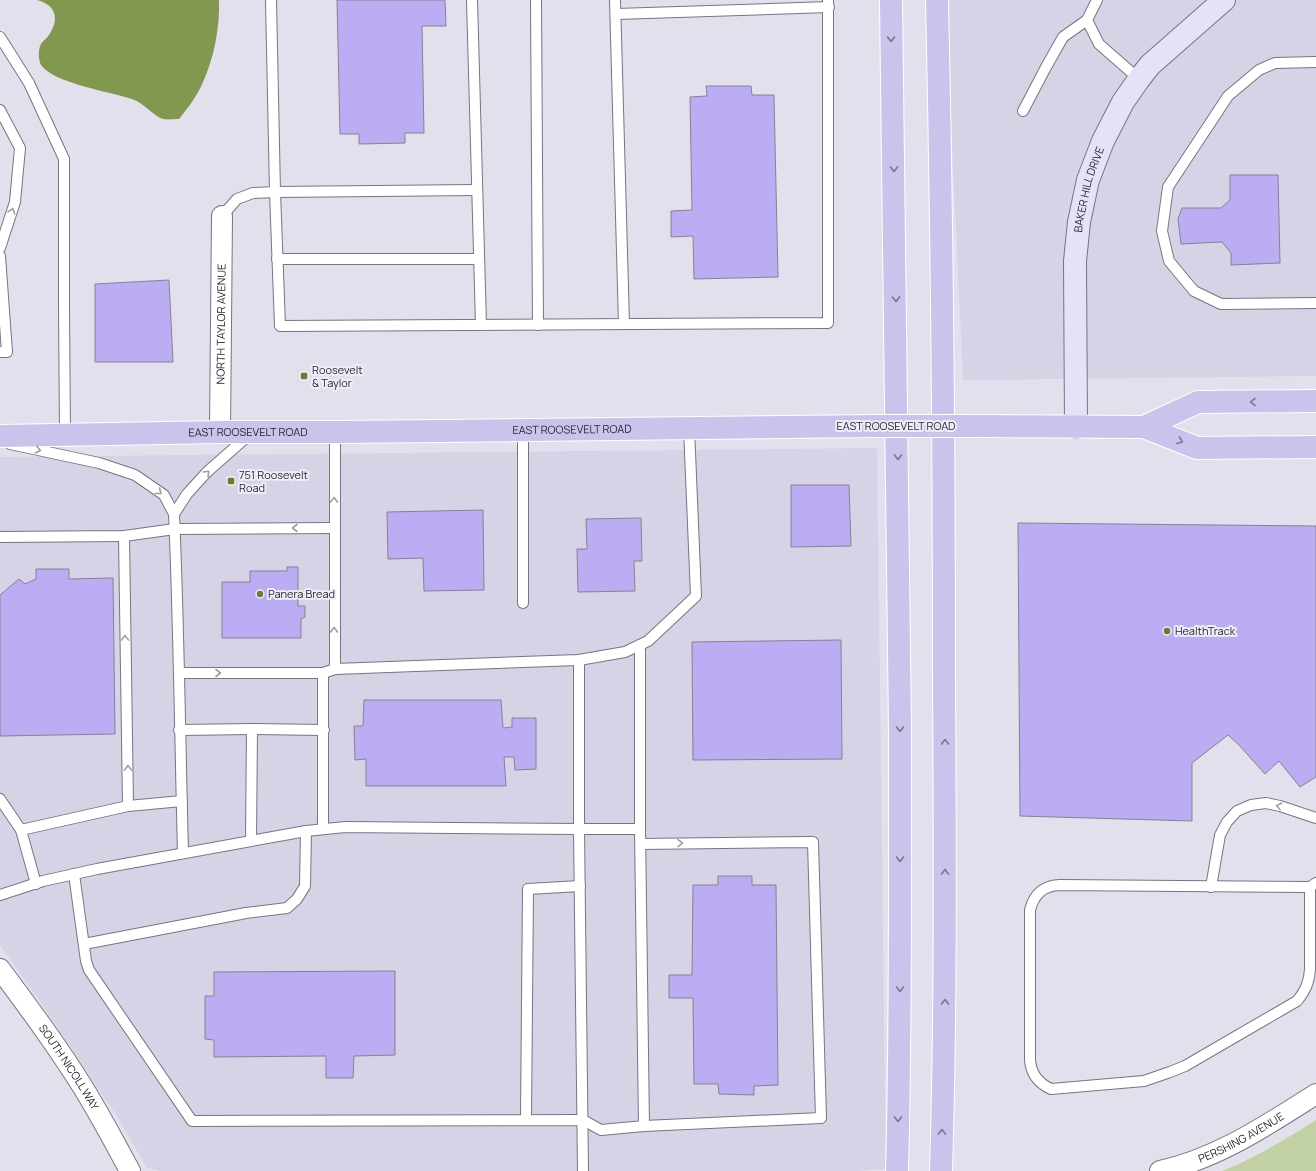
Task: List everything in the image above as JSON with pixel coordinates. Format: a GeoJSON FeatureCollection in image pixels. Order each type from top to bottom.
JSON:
{"type":"FeatureCollection","features":[{"type":"Feature","properties":{"kind":"main road"},"geometry":{"type":"LineString","coordinates":[[891,0],[897,347],[900,682],[900,1048],[897,1171]]}},
{"type":"Feature","properties":{"kind":"main road"},"geometry":{"type":"LineString","coordinates":[[936,0],[942,296],[944,599],[945,980],[941,1171]]}},
{"type":"Feature","properties":{"kind":"main road","name":"EAST ROOSEVELT ROAD"},"geometry":{"type":"LineString","coordinates":[[1144,427],[1198,402],[1316,401]]}},
{"type":"Feature","properties":{"kind":"main road","name":"EAST ROOSEVELT ROAD"},"geometry":{"type":"LineString","coordinates":[[0,436],[220,432],[878,426],[1144,427],[1197,448],[1316,447]]}},
{"type":"Feature","properties":{"kind":"street","name":"BAKER HILL DRIVE"},"geometry":{"type":"LineString","coordinates":[[1076,427],[1075,261],[1079,222],[1088,180],[1103,141],[1123,102],[1139,79],[1150,65],[1224,0]]}},
{"type":"Feature","properties":{"kind":"street","name":"NORTH TAYLOR AVENUE"},"geometry":{"type":"LineString","coordinates":[[220,432],[222,216]]}},
{"type":"Feature","properties":{"kind":"street","name":"SOUTH NICOLL WAY"},"geometry":{"type":"LineString","coordinates":[[0,970],[45,1031],[83,1088],[130,1171]]}},
{"type":"Feature","properties":{"kind":"street","name":"PERSHING AVENUE"},"geometry":{"type":"LineString","coordinates":[[1160,1171],[1206,1156],[1233,1144],[1316,1094]]}},
{"type":"Feature","properties":{"kind":"lane"},"geometry":{"type":"LineString","coordinates":[[272,0],[275,192],[280,326],[828,323],[828,4],[616,14]]}},
{"type":"Feature","properties":{"kind":"lane"},"geometry":{"type":"LineString","coordinates":[[472,0],[481,325]]}},
{"type":"Feature","properties":{"kind":"lane"},"geometry":{"type":"LineString","coordinates":[[536,0],[538,325]]}},
{"type":"Feature","properties":{"kind":"lane"},"geometry":{"type":"LineString","coordinates":[[615,0],[624,324]]}},
{"type":"Feature","properties":{"kind":"lane"},"geometry":{"type":"LineString","coordinates":[[1023,111],[1063,37],[1087,20],[1097,0]]}},
{"type":"Feature","properties":{"kind":"lane"},"geometry":{"type":"LineString","coordinates":[[1087,20],[1099,44],[1139,79]]}},
{"type":"Feature","properties":{"kind":"lane"},"geometry":{"type":"LineString","coordinates":[[0,37],[29,83],[64,159],[65,435]]}},
{"type":"Feature","properties":{"kind":"lane"},"geometry":{"type":"LineString","coordinates":[[1316,62],[1275,63],[1259,70],[1228,96],[1168,187],[1162,231],[1169,261],[1194,291],[1221,304],[1316,303]]}},
{"type":"Feature","properties":{"kind":"lane"},"geometry":{"type":"LineString","coordinates":[[0,110],[20,148],[15,202],[0,248]]}},
{"type":"Feature","properties":{"kind":"lane"},"geometry":{"type":"LineString","coordinates":[[222,216],[236,200],[253,193],[477,190]]}},
{"type":"Feature","properties":{"kind":"lane"},"geometry":{"type":"LineString","coordinates":[[0,256],[7,352],[0,352]]}},
{"type":"Feature","properties":{"kind":"lane"},"geometry":{"type":"LineString","coordinates":[[277,259],[479,259]]}},
{"type":"Feature","properties":{"kind":"lane"},"geometry":{"type":"LineString","coordinates":[[179,673],[323,673],[335,668],[579,660],[625,652],[640,645],[648,641],[696,596],[689,428]]}},
{"type":"Feature","properties":{"kind":"lane"},"geometry":{"type":"LineString","coordinates":[[523,430],[523,603]]}},
{"type":"Feature","properties":{"kind":"lane"},"geometry":{"type":"LineString","coordinates":[[174,514],[187,494],[207,472],[252,432]]}},
{"type":"Feature","properties":{"kind":"lane"},"geometry":{"type":"LineString","coordinates":[[335,432],[335,668]]}},
{"type":"Feature","properties":{"kind":"lane"},"geometry":{"type":"LineString","coordinates":[[0,442],[99,463],[135,475],[164,495],[174,514],[183,853]]}},
{"type":"Feature","properties":{"kind":"lane"},"geometry":{"type":"LineString","coordinates":[[0,536],[124,536],[175,529],[334,528]]}},
{"type":"Feature","properties":{"kind":"lane"},"geometry":{"type":"LineString","coordinates":[[124,536],[128,806]]}},
{"type":"Feature","properties":{"kind":"lane"},"geometry":{"type":"LineString","coordinates":[[640,645],[640,829],[644,1126]]}},
{"type":"Feature","properties":{"kind":"lane"},"geometry":{"type":"LineString","coordinates":[[579,660],[579,829],[583,1171]]}},
{"type":"Feature","properties":{"kind":"lane"},"geometry":{"type":"LineString","coordinates":[[323,673],[323,829]]}},
{"type":"Feature","properties":{"kind":"lane"},"geometry":{"type":"LineString","coordinates":[[251,840],[252,729]]}},
{"type":"Feature","properties":{"kind":"lane"},"geometry":{"type":"LineString","coordinates":[[179,730],[324,730]]}},
{"type":"Feature","properties":{"kind":"lane"},"geometry":{"type":"LineString","coordinates":[[0,799],[21,830],[36,884]]}},
{"type":"Feature","properties":{"kind":"lane"},"geometry":{"type":"LineString","coordinates":[[21,830],[128,806],[182,801]]}},
{"type":"Feature","properties":{"kind":"lane"},"geometry":{"type":"LineString","coordinates":[[1211,886],[1220,835],[1226,822],[1237,811],[1251,805],[1266,803],[1316,818]]}},
{"type":"Feature","properties":{"kind":"lane"},"geometry":{"type":"LineString","coordinates":[[0,895],[74,874],[251,840],[323,829],[345,827],[640,829]]}},
{"type":"Feature","properties":{"kind":"lane"},"geometry":{"type":"LineString","coordinates":[[84,944],[246,914],[287,908],[297,899],[305,886],[306,831]]}},
{"type":"Feature","properties":{"kind":"lane"},"geometry":{"type":"LineString","coordinates":[[74,874],[86,961],[89,970],[192,1121],[583,1120],[601,1130],[644,1126],[821,1118],[813,842],[641,844]]}},
{"type":"Feature","properties":{"kind":"lane"},"geometry":{"type":"LineString","coordinates":[[1059,885],[1313,885],[1309,981],[1305,992],[1297,1001],[1185,1066],[1144,1081],[1051,1089],[1044,1086],[1033,1074],[1030,1060],[1030,910],[1036,894],[1043,889],[1059,885]]}},
{"type":"Feature","properties":{"kind":"lane"},"geometry":{"type":"LineString","coordinates":[[526,1120],[528,889],[580,886]]}},
{"type":"Feature","properties":{"kind":"shaded area"},"geometry":{"type":"Polygon","coordinates":[[[37,0],[219,0],[217,31],[213,53],[201,87],[179,119],[163,119],[132,99],[83,86],[57,77],[41,65],[39,57],[40,46],[52,29],[55,18],[54,13],[48,5],[37,0]]]}},
{"type":"Feature","properties":{"kind":"shaded area"},"geometry":{"type":"Polygon","coordinates":[[[945,0],[1316,0],[1316,376],[963,380],[945,0]]]}},
{"type":"Feature","properties":{"kind":"shaded area"},"geometry":{"type":"Polygon","coordinates":[[[877,448],[886,1169],[857,1171],[160,1171],[147,1168],[116,1115],[37,997],[0,945],[0,457],[877,448]]]}},
{"type":"Feature","properties":{"kind":"shaded area"},"geometry":{"type":"Polygon","coordinates":[[[1316,1120],[1316,1171],[1222,1171],[1282,1141],[1316,1120]]]}},
{"type":"Feature","properties":{"kind":"building"},"geometry":{"type":"Polygon","coordinates":[[[337,0],[445,0],[446,26],[422,26],[424,133],[405,133],[405,143],[359,144],[359,134],[340,134],[337,0]]]}},
{"type":"Feature","properties":{"kind":"building"},"geometry":{"type":"Polygon","coordinates":[[[706,86],[751,86],[752,95],[774,95],[778,277],[694,279],[693,236],[671,237],[671,211],[692,210],[690,97],[707,96],[706,86]]]}},
{"type":"Feature","properties":{"kind":"building"},"geometry":{"type":"Polygon","coordinates":[[[1230,175],[1278,175],[1280,263],[1231,265],[1231,253],[1222,242],[1181,244],[1178,219],[1182,208],[1221,208],[1230,200],[1230,175]]]}},
{"type":"Feature","properties":{"kind":"building"},"geometry":{"type":"Polygon","coordinates":[[[169,280],[173,362],[95,362],[95,284],[169,280]]]}},
{"type":"Feature","properties":{"kind":"building"},"geometry":{"type":"Polygon","coordinates":[[[791,485],[849,485],[851,546],[791,547],[791,485]]]}},
{"type":"Feature","properties":{"kind":"building"},"geometry":{"type":"Polygon","coordinates":[[[483,510],[484,590],[424,591],[423,558],[388,559],[387,512],[483,510]]]}},
{"type":"Feature","properties":{"kind":"building"},"geometry":{"type":"Polygon","coordinates":[[[641,518],[642,561],[634,561],[635,591],[578,592],[577,549],[587,549],[586,519],[641,518]]]}},
{"type":"Feature","properties":{"kind":"building","name":"HealthTrack"},"geometry":{"type":"Polygon","coordinates":[[[1018,523],[1316,526],[1316,777],[1300,787],[1279,761],[1265,774],[1228,735],[1192,763],[1192,821],[1020,816],[1018,523]]]}},
{"type":"Feature","properties":{"kind":"building","name":"Panera Bread"},"geometry":{"type":"Polygon","coordinates":[[[287,567],[298,567],[298,606],[305,606],[305,617],[301,619],[301,638],[222,638],[222,582],[250,582],[250,571],[287,571],[287,567]]]}},
{"type":"Feature","properties":{"kind":"building"},"geometry":{"type":"Polygon","coordinates":[[[36,569],[69,569],[69,579],[113,578],[115,734],[0,736],[0,595],[19,579],[25,584],[36,579],[36,569]]]}},
{"type":"Feature","properties":{"kind":"building"},"geometry":{"type":"Polygon","coordinates":[[[841,640],[842,759],[693,760],[692,642],[841,640]]]}},
{"type":"Feature","properties":{"kind":"building"},"geometry":{"type":"Polygon","coordinates":[[[364,700],[501,700],[503,728],[512,727],[512,718],[536,718],[536,769],[515,770],[514,757],[504,757],[506,786],[366,786],[366,759],[355,760],[354,726],[363,726],[364,700]]]}},
{"type":"Feature","properties":{"kind":"building"},"geometry":{"type":"Polygon","coordinates":[[[718,876],[752,876],[752,885],[776,885],[778,1085],[754,1086],[754,1095],[719,1094],[718,1084],[694,1084],[693,998],[669,998],[669,975],[692,975],[693,885],[718,885],[718,876]]]}},
{"type":"Feature","properties":{"kind":"building"},"geometry":{"type":"Polygon","coordinates":[[[395,971],[395,1055],[354,1056],[353,1078],[326,1078],[326,1056],[214,1057],[214,1040],[205,1039],[205,996],[214,996],[214,972],[395,971]]]}},
{"type":"Feature","properties":{"kind":"place","name":"Roosevelt & Taylor"},"geometry":{"type":"Point","coordinates":[304,376]}},
{"type":"Feature","properties":{"kind":"place","name":"751 Roosevelt Road"},"geometry":{"type":"Point","coordinates":[231,481]}},
{"type":"Feature","properties":{"kind":"place","name":"Panera Bread"},"geometry":{"type":"Point","coordinates":[260,594]}},
{"type":"Feature","properties":{"kind":"place","name":"HealthTrack"},"geometry":{"type":"Point","coordinates":[1167,631]}}]}
